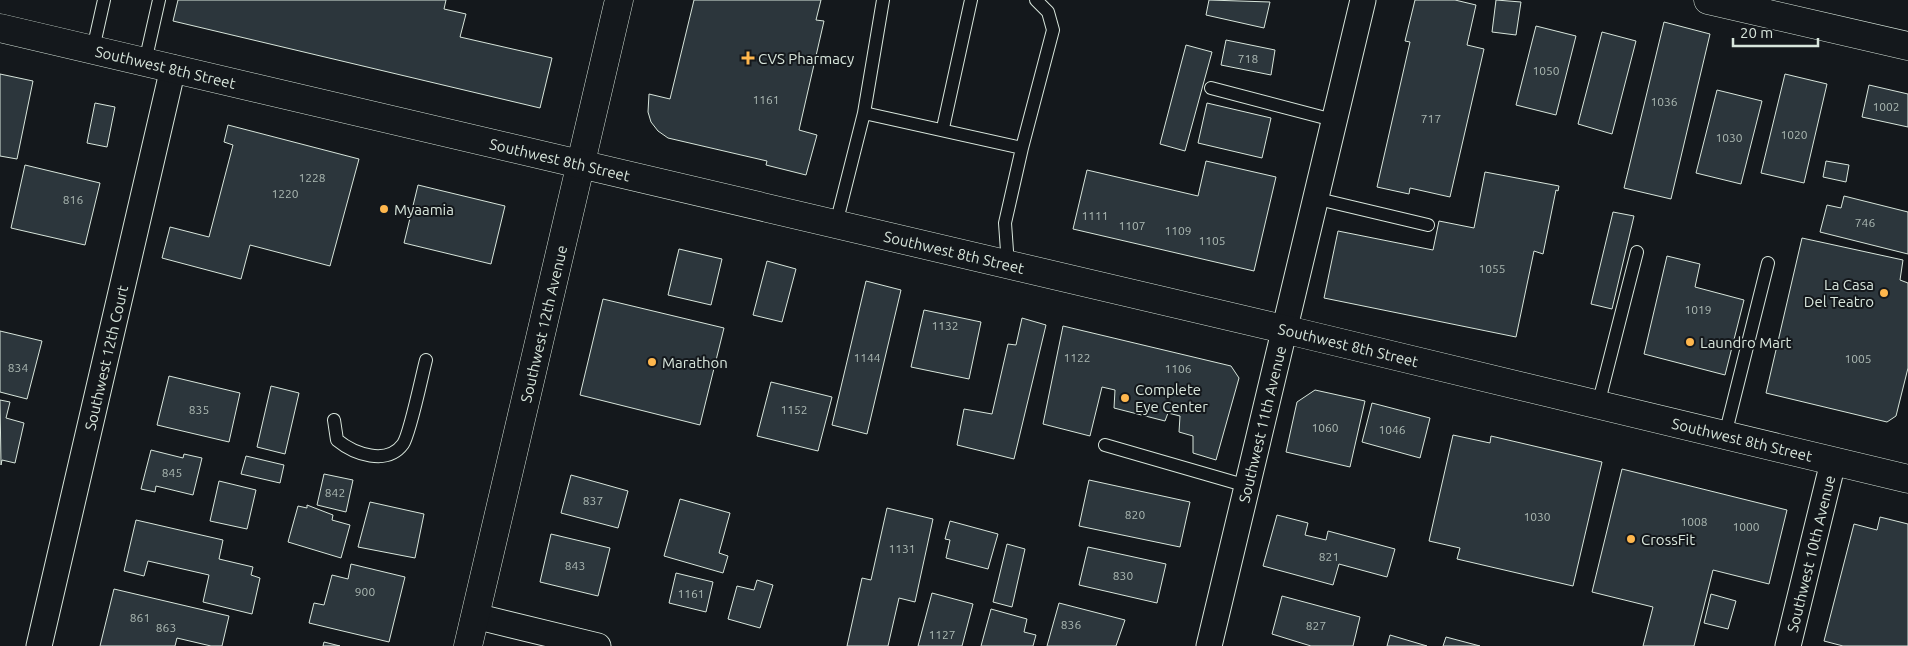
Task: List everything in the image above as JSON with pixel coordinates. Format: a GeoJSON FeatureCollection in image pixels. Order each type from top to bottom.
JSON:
{"type":"FeatureCollection","features":[{"type":"Feature","properties":{"kind":"main road","name":"Southwest 12th Avenue"},"geometry":{"type":"LineString","coordinates":[[468,646],[619,0]]}},
{"type":"Feature","properties":{"kind":"main road"},"geometry":{"type":"LineString","coordinates":[[1708,0],[1908,46]]}},
{"type":"Feature","properties":{"kind":"main road","name":"Southwest 8th Street"},"geometry":{"type":"LineString","coordinates":[[0,28],[1283,328],[1908,479]]}},
{"type":"Feature","properties":{"kind":"street","name":"Southwest 11th Avenue"},"geometry":{"type":"LineString","coordinates":[[1209,646],[1283,328],[1363,0]]}},
{"type":"Feature","properties":{"kind":"street","name":"Southwest 12th Court"},"geometry":{"type":"LineString","coordinates":[[38,646],[173,68]]}},
{"type":"Feature","properties":{"kind":"street","name":"Southwest 10th Avenue"},"geometry":{"type":"LineString","coordinates":[[1788,646],[1833,462]]}},
{"type":"Feature","properties":{"kind":"street"},"geometry":{"type":"LineString","coordinates":[[475,616],[598,646]]}},
{"type":"Feature","properties":{"kind":"lane"},"geometry":{"type":"LineString","coordinates":[[93,49],[104,0]]}},
{"type":"Feature","properties":{"kind":"lane"},"geometry":{"type":"LineString","coordinates":[[145,62],[159,0]]}},
{"type":"Feature","properties":{"kind":"lane"},"geometry":{"type":"LineString","coordinates":[[836,224],[864,113],[884,0]]}},
{"type":"Feature","properties":{"kind":"lane"},"geometry":{"type":"LineString","coordinates":[[943,128],[971,0]]}},
{"type":"Feature","properties":{"kind":"lane"},"geometry":{"type":"LineString","coordinates":[[1008,265],[1005,223],[1022,148],[1054,30],[1048,12],[1036,0]]}},
{"type":"Feature","properties":{"kind":"lane"},"geometry":{"type":"LineString","coordinates":[[1211,88],[1333,120]]}},
{"type":"Feature","properties":{"kind":"lane"},"geometry":{"type":"LineString","coordinates":[[864,113],[943,128],[1022,148]]}},
{"type":"Feature","properties":{"kind":"lane"},"geometry":{"type":"LineString","coordinates":[[1314,198],[1428,225]]}},
{"type":"Feature","properties":{"kind":"lane"},"geometry":{"type":"LineString","coordinates":[[1598,405],[1637,252]]}},
{"type":"Feature","properties":{"kind":"lane"},"geometry":{"type":"LineString","coordinates":[[1725,435],[1768,263]]}},
{"type":"Feature","properties":{"kind":"lane"},"geometry":{"type":"LineString","coordinates":[[334,420],[337,440],[349,450],[378,457],[393,453],[404,443],[426,360]]}},
{"type":"Feature","properties":{"kind":"lane"},"geometry":{"type":"LineString","coordinates":[[1105,446],[1247,486]]}},
{"type":"Feature","properties":{"kind":"building"},"geometry":{"type":"Polygon","coordinates":[[[178,0],[446,0],[444,9],[466,14],[460,37],[552,58],[540,108],[173,21],[178,0]]]}},
{"type":"Feature","properties":{"kind":"building","name":"CVS Pharmacy"},"geometry":{"type":"Polygon","coordinates":[[[694,0],[821,0],[816,20],[824,21],[799,130],[817,135],[806,175],[766,165],[767,161],[668,138],[658,131],[651,122],[648,112],[649,94],[670,99],[694,0]]]}},
{"type":"Feature","properties":{"kind":"building"},"geometry":{"type":"Polygon","coordinates":[[[1209,0],[1270,2],[1264,28],[1206,15],[1209,0]]]}},
{"type":"Feature","properties":{"kind":"building"},"geometry":{"type":"Polygon","coordinates":[[[1415,0],[1455,0],[1476,5],[1467,45],[1484,49],[1450,197],[1410,188],[1409,194],[1377,187],[1410,42],[1405,41],[1415,0]]]}},
{"type":"Feature","properties":{"kind":"building"},"geometry":{"type":"Polygon","coordinates":[[[1496,0],[1521,2],[1516,35],[1492,32],[1496,0]]]}},
{"type":"Feature","properties":{"kind":"building"},"geometry":{"type":"Polygon","coordinates":[[[1664,22],[1710,34],[1671,199],[1624,188],[1664,22]]]}},
{"type":"Feature","properties":{"kind":"building"},"geometry":{"type":"Polygon","coordinates":[[[1536,26],[1576,36],[1556,115],[1516,105],[1536,26]]]}},
{"type":"Feature","properties":{"kind":"building"},"geometry":{"type":"Polygon","coordinates":[[[1602,32],[1636,41],[1612,134],[1578,124],[1602,32]]]}},
{"type":"Feature","properties":{"kind":"building"},"geometry":{"type":"Polygon","coordinates":[[[1226,40],[1275,50],[1271,75],[1221,65],[1226,40]]]}},
{"type":"Feature","properties":{"kind":"building"},"geometry":{"type":"Polygon","coordinates":[[[1186,45],[1212,52],[1185,151],[1160,144],[1186,45]]]}},
{"type":"Feature","properties":{"kind":"building"},"geometry":{"type":"Polygon","coordinates":[[[0,74],[33,81],[17,159],[0,156],[0,74]]]}},
{"type":"Feature","properties":{"kind":"building"},"geometry":{"type":"Polygon","coordinates":[[[1785,74],[1827,84],[1804,183],[1761,173],[1785,74]]]}},
{"type":"Feature","properties":{"kind":"building"},"geometry":{"type":"Polygon","coordinates":[[[1869,85],[1908,94],[1908,127],[1862,117],[1869,85]]]}},
{"type":"Feature","properties":{"kind":"building"},"geometry":{"type":"Polygon","coordinates":[[[1717,90],[1762,101],[1741,184],[1696,173],[1717,90]]]}},
{"type":"Feature","properties":{"kind":"building"},"geometry":{"type":"Polygon","coordinates":[[[95,103],[115,107],[107,147],[87,143],[95,103]]]}},
{"type":"Feature","properties":{"kind":"building"},"geometry":{"type":"Polygon","coordinates":[[[1207,103],[1271,118],[1262,158],[1198,143],[1207,103]]]}},
{"type":"Feature","properties":{"kind":"building"},"geometry":{"type":"Polygon","coordinates":[[[228,125],[359,159],[330,266],[250,245],[241,279],[162,258],[170,227],[209,237],[233,145],[224,142],[228,125]]]}},
{"type":"Feature","properties":{"kind":"building"},"geometry":{"type":"Polygon","coordinates":[[[1206,161],[1276,177],[1254,271],[1073,229],[1087,170],[1198,196],[1206,161]]]}},
{"type":"Feature","properties":{"kind":"building"},"geometry":{"type":"Polygon","coordinates":[[[1826,161],[1849,165],[1846,182],[1823,177],[1826,161]]]}},
{"type":"Feature","properties":{"kind":"building"},"geometry":{"type":"Polygon","coordinates":[[[25,165],[100,183],[85,245],[11,228],[25,165]]]}},
{"type":"Feature","properties":{"kind":"building"},"geometry":{"type":"Polygon","coordinates":[[[1485,172],[1559,186],[1558,191],[1556,190],[1543,254],[1534,251],[1516,337],[1324,298],[1338,231],[1433,250],[1439,221],[1474,228],[1485,172]]]}},
{"type":"Feature","properties":{"kind":"building"},"geometry":{"type":"Polygon","coordinates":[[[418,185],[505,206],[491,264],[404,243],[418,185]]]}},
{"type":"Feature","properties":{"kind":"building"},"geometry":{"type":"Polygon","coordinates":[[[1844,196],[1908,212],[1908,254],[1820,232],[1827,205],[1841,208],[1844,196]]]}},
{"type":"Feature","properties":{"kind":"building"},"geometry":{"type":"Polygon","coordinates":[[[1613,212],[1634,216],[1612,309],[1591,304],[1613,212]]]}},
{"type":"Feature","properties":{"kind":"building"},"geometry":{"type":"Polygon","coordinates":[[[1802,238],[1903,260],[1900,280],[1908,283],[1908,368],[1896,416],[1887,422],[1766,393],[1802,238]]]}},
{"type":"Feature","properties":{"kind":"building"},"geometry":{"type":"Polygon","coordinates":[[[679,249],[722,259],[711,305],[668,295],[679,249]]]}},
{"type":"Feature","properties":{"kind":"building"},"geometry":{"type":"Polygon","coordinates":[[[1667,256],[1700,264],[1695,287],[1744,300],[1725,375],[1644,354],[1667,256]]]}},
{"type":"Feature","properties":{"kind":"building"},"geometry":{"type":"Polygon","coordinates":[[[767,261],[796,269],[782,322],[753,315],[767,261]]]}},
{"type":"Feature","properties":{"kind":"building"},"geometry":{"type":"Polygon","coordinates":[[[866,281],[901,290],[867,434],[832,425],[866,281]]]}},
{"type":"Feature","properties":{"kind":"building","name":"Marathon"},"geometry":{"type":"Polygon","coordinates":[[[603,299],[724,328],[700,425],[580,395],[603,299]]]}},
{"type":"Feature","properties":{"kind":"building"},"geometry":{"type":"Polygon","coordinates":[[[924,310],[981,322],[969,379],[911,367],[924,310]]]}},
{"type":"Feature","properties":{"kind":"building"},"geometry":{"type":"Polygon","coordinates":[[[1022,318],[1046,325],[1014,459],[957,445],[964,409],[992,414],[1008,344],[1016,345],[1022,318]]]}},
{"type":"Feature","properties":{"kind":"building"},"geometry":{"type":"Polygon","coordinates":[[[1063,326],[1231,366],[1239,378],[1216,460],[1193,453],[1193,436],[1179,432],[1180,416],[1168,413],[1165,421],[1114,408],[1115,390],[1102,387],[1090,436],[1043,424],[1063,326]]]}},
{"type":"Feature","properties":{"kind":"building"},"geometry":{"type":"Polygon","coordinates":[[[0,331],[42,341],[27,399],[0,392],[0,331]]]}},
{"type":"Feature","properties":{"kind":"building"},"geometry":{"type":"Polygon","coordinates":[[[169,376],[240,393],[229,442],[157,425],[169,376]]]}},
{"type":"Feature","properties":{"kind":"building"},"geometry":{"type":"Polygon","coordinates":[[[771,382],[832,397],[818,451],[757,436],[771,382]]]}},
{"type":"Feature","properties":{"kind":"building"},"geometry":{"type":"Polygon","coordinates":[[[271,386],[299,393],[285,454],[257,447],[271,386]]]}},
{"type":"Feature","properties":{"kind":"building"},"geometry":{"type":"Polygon","coordinates":[[[1315,390],[1365,401],[1350,467],[1286,452],[1297,402],[1315,390]]]}},
{"type":"Feature","properties":{"kind":"building"},"geometry":{"type":"Polygon","coordinates":[[[0,400],[10,402],[6,418],[24,423],[15,463],[2,460],[1,465],[0,400]]]}},
{"type":"Feature","properties":{"kind":"building"},"geometry":{"type":"Polygon","coordinates":[[[1372,403],[1430,418],[1420,458],[1362,442],[1372,403]]]}},
{"type":"Feature","properties":{"kind":"building"},"geometry":{"type":"Polygon","coordinates":[[[1453,435],[1490,443],[1491,436],[1602,462],[1573,586],[1457,559],[1460,548],[1429,541],[1453,435]]]}},
{"type":"Feature","properties":{"kind":"building"},"geometry":{"type":"Polygon","coordinates":[[[151,450],[183,458],[184,454],[202,458],[193,495],[156,486],[155,492],[141,489],[151,450]]]}},
{"type":"Feature","properties":{"kind":"building"},"geometry":{"type":"Polygon","coordinates":[[[246,456],[284,465],[280,483],[241,474],[246,456]]]}},
{"type":"Feature","properties":{"kind":"building"},"geometry":{"type":"Polygon","coordinates":[[[1622,469],[1787,510],[1769,584],[1713,570],[1694,646],[1643,646],[1653,607],[1592,592],[1622,469]]]}},
{"type":"Feature","properties":{"kind":"building"},"geometry":{"type":"Polygon","coordinates":[[[324,474],[353,480],[346,512],[317,505],[324,474]]]}},
{"type":"Feature","properties":{"kind":"building"},"geometry":{"type":"Polygon","coordinates":[[[571,475],[628,491],[618,528],[561,513],[571,475]]]}},
{"type":"Feature","properties":{"kind":"building"},"geometry":{"type":"Polygon","coordinates":[[[1089,480],[1190,502],[1180,547],[1079,526],[1089,480]]]}},
{"type":"Feature","properties":{"kind":"building"},"geometry":{"type":"Polygon","coordinates":[[[219,481],[256,490],[247,529],[210,521],[219,481]]]}},
{"type":"Feature","properties":{"kind":"building"},"geometry":{"type":"Polygon","coordinates":[[[680,499],[730,513],[719,553],[728,556],[723,573],[664,556],[680,499]]]}},
{"type":"Feature","properties":{"kind":"building"},"geometry":{"type":"Polygon","coordinates":[[[370,502],[424,514],[415,558],[358,547],[370,502]]]}},
{"type":"Feature","properties":{"kind":"building"},"geometry":{"type":"Polygon","coordinates":[[[307,505],[333,515],[332,520],[350,525],[341,558],[288,542],[298,506],[307,508],[307,505]]]}},
{"type":"Feature","properties":{"kind":"building"},"geometry":{"type":"Polygon","coordinates":[[[887,508],[933,519],[915,602],[899,598],[888,646],[847,646],[862,578],[871,580],[887,508]]]}},
{"type":"Feature","properties":{"kind":"building"},"geometry":{"type":"Polygon","coordinates":[[[1277,515],[1308,523],[1305,535],[1326,540],[1328,531],[1395,549],[1387,577],[1339,564],[1333,585],[1263,566],[1277,515]]]}},
{"type":"Feature","properties":{"kind":"building"},"geometry":{"type":"Polygon","coordinates":[[[1880,517],[1908,524],[1908,646],[1843,646],[1824,641],[1854,524],[1877,530],[1880,517]]]}},
{"type":"Feature","properties":{"kind":"building"},"geometry":{"type":"Polygon","coordinates":[[[136,520],[223,540],[219,559],[253,567],[251,575],[260,578],[252,614],[203,602],[209,575],[148,561],[144,576],[124,571],[136,520]]]}},
{"type":"Feature","properties":{"kind":"building"},"geometry":{"type":"Polygon","coordinates":[[[950,521],[998,534],[988,569],[946,558],[950,540],[945,539],[950,521]]]}},
{"type":"Feature","properties":{"kind":"building"},"geometry":{"type":"Polygon","coordinates":[[[551,534],[610,548],[598,596],[540,582],[551,534]]]}},
{"type":"Feature","properties":{"kind":"building"},"geometry":{"type":"Polygon","coordinates":[[[1007,544],[1025,549],[1012,607],[993,602],[1007,544]]]}},
{"type":"Feature","properties":{"kind":"building"},"geometry":{"type":"Polygon","coordinates":[[[1088,547],[1166,564],[1157,603],[1079,585],[1088,547]]]}},
{"type":"Feature","properties":{"kind":"building"},"geometry":{"type":"Polygon","coordinates":[[[351,564],[405,577],[389,642],[309,623],[314,603],[324,605],[332,575],[348,579],[351,564]]]}},
{"type":"Feature","properties":{"kind":"building"},"geometry":{"type":"Polygon","coordinates":[[[676,573],[713,582],[706,612],[669,603],[676,573]]]}},
{"type":"Feature","properties":{"kind":"building"},"geometry":{"type":"Polygon","coordinates":[[[757,580],[773,585],[760,628],[728,619],[737,586],[754,590],[757,580]]]}},
{"type":"Feature","properties":{"kind":"building"},"geometry":{"type":"Polygon","coordinates":[[[114,589],[229,616],[222,646],[211,646],[177,638],[175,646],[100,646],[114,589]]]}},
{"type":"Feature","properties":{"kind":"building"},"geometry":{"type":"Polygon","coordinates":[[[932,593],[973,604],[962,646],[918,646],[932,593]]]}},
{"type":"Feature","properties":{"kind":"building"},"geometry":{"type":"Polygon","coordinates":[[[1711,594],[1736,601],[1728,629],[1704,623],[1711,594]]]}},
{"type":"Feature","properties":{"kind":"building"},"geometry":{"type":"Polygon","coordinates":[[[1282,596],[1360,617],[1353,646],[1311,646],[1272,634],[1282,596]]]}},
{"type":"Feature","properties":{"kind":"building"},"geometry":{"type":"Polygon","coordinates":[[[1059,603],[1125,620],[1116,646],[1047,646],[1059,603]]]}},
{"type":"Feature","properties":{"kind":"building"},"geometry":{"type":"Polygon","coordinates":[[[991,609],[1027,619],[1024,632],[1036,635],[1033,646],[981,646],[991,609]]]}},
{"type":"Feature","properties":{"kind":"building"},"geometry":{"type":"Polygon","coordinates":[[[1390,635],[1427,646],[1387,646],[1390,635]]]}},
{"type":"Feature","properties":{"kind":"building"},"geometry":{"type":"Polygon","coordinates":[[[1446,637],[1480,646],[1443,646],[1446,637]]]}},
{"type":"Feature","properties":{"kind":"building"},"geometry":{"type":"Polygon","coordinates":[[[324,642],[340,646],[323,646],[324,642]]]}},
{"type":"Feature","properties":{"kind":"place","name":"CVS Pharmacy"},"geometry":{"type":"Point","coordinates":[748,58]}},
{"type":"Feature","properties":{"kind":"place","name":"Myaamia"},"geometry":{"type":"Point","coordinates":[384,209]}},
{"type":"Feature","properties":{"kind":"place","name":"La Casa Del Teatro"},"geometry":{"type":"Point","coordinates":[1884,293]}},
{"type":"Feature","properties":{"kind":"place","name":"Laundro Mart"},"geometry":{"type":"Point","coordinates":[1690,342]}},
{"type":"Feature","properties":{"kind":"place","name":"Marathon"},"geometry":{"type":"Point","coordinates":[652,362]}},
{"type":"Feature","properties":{"kind":"place","name":"Complete Eye Center"},"geometry":{"type":"Point","coordinates":[1125,398]}},
{"type":"Feature","properties":{"kind":"place","name":"CrossFit"},"geometry":{"type":"Point","coordinates":[1631,539]}}]}
